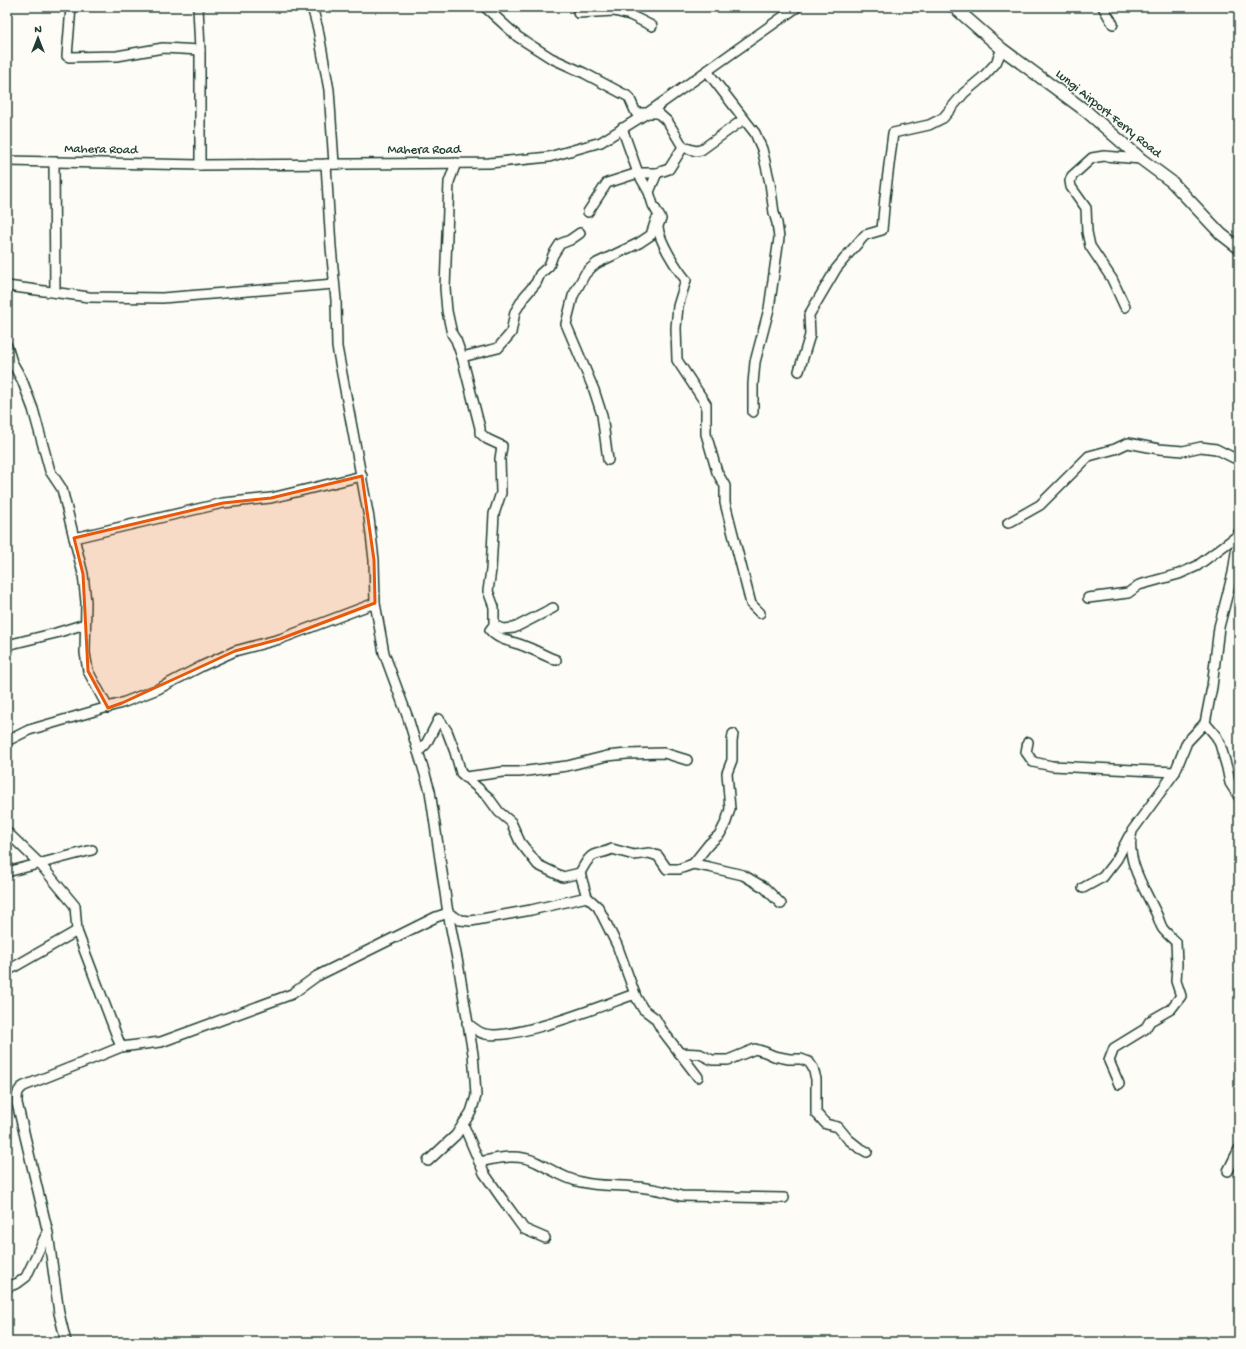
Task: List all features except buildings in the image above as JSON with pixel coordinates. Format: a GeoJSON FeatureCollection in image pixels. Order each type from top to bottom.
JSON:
{"type":"FeatureCollection","features":[{"type":"Feature","properties":{"kind":"main road","name":"Lungi Airport Ferry Road"},"geometry":{"type":"LineString","coordinates":[[954,7],[1002,49],[1086,110],[1141,159],[1172,182],[1221,234],[1239,248]]}},
{"type":"Feature","properties":{"kind":"street"},"geometry":{"type":"LineString","coordinates":[[71,7],[69,57],[117,56],[162,48],[200,50]]}},
{"type":"Feature","properties":{"kind":"street"},"geometry":{"type":"LineString","coordinates":[[198,7],[200,50],[200,165]]}},
{"type":"Feature","properties":{"kind":"street"},"geometry":{"type":"LineString","coordinates":[[312,7],[318,29],[329,90],[330,164],[337,347],[370,525],[374,560],[376,603],[384,653],[408,718],[430,791],[448,913],[473,1054],[476,1096],[471,1112],[456,1135],[428,1161]]}},
{"type":"Feature","properties":{"kind":"street"},"geometry":{"type":"LineString","coordinates":[[485,7],[518,37],[551,58],[629,97],[636,113],[658,113],[668,122],[683,147],[696,152],[701,150],[744,119]]}},
{"type":"Feature","properties":{"kind":"street"},"geometry":{"type":"LineString","coordinates":[[630,15],[630,10],[636,7]]}},
{"type":"Feature","properties":{"kind":"street","name":"Mahera Road"},"geometry":{"type":"LineString","coordinates":[[7,161],[200,165],[489,163],[549,157],[601,142],[649,112],[797,7]]}},
{"type":"Feature","properties":{"kind":"street"},"geometry":{"type":"LineString","coordinates":[[1103,7],[1113,24]]}},
{"type":"Feature","properties":{"kind":"street"},"geometry":{"type":"LineString","coordinates":[[578,13],[614,11],[630,15],[652,26]]}},
{"type":"Feature","properties":{"kind":"street"},"geometry":{"type":"LineString","coordinates":[[799,371],[810,335],[809,315],[836,269],[865,235],[882,230],[884,197],[893,133],[929,126],[943,118],[960,97],[983,77],[996,63],[1002,49]]}},
{"type":"Feature","properties":{"kind":"street"},"geometry":{"type":"LineString","coordinates":[[707,71],[754,133],[762,149],[768,172],[779,234],[769,309],[755,362],[753,412]]}},
{"type":"Feature","properties":{"kind":"street"},"geometry":{"type":"LineString","coordinates":[[608,460],[602,415],[594,390],[566,324],[573,296],[585,274],[598,263],[639,243],[651,235],[657,219],[649,192],[638,173],[622,128]]}},
{"type":"Feature","properties":{"kind":"street"},"geometry":{"type":"LineString","coordinates":[[588,212],[607,183],[638,173],[657,173],[669,169],[683,147]]}},
{"type":"Feature","properties":{"kind":"street"},"geometry":{"type":"LineString","coordinates":[[1125,307],[1112,279],[1090,246],[1087,232],[1086,208],[1071,187],[1070,181],[1072,176],[1092,158],[1104,156],[1141,159]]}},
{"type":"Feature","properties":{"kind":"street"},"geometry":{"type":"LineString","coordinates":[[54,163],[55,292]]}},
{"type":"Feature","properties":{"kind":"street"},"geometry":{"type":"LineString","coordinates":[[456,163],[449,182],[445,288],[447,311],[452,334],[456,340],[462,357],[480,433],[487,439],[502,446],[500,460],[501,493],[494,514],[492,556],[488,591],[494,607],[494,625],[490,630],[504,640],[524,646],[556,660]]}},
{"type":"Feature","properties":{"kind":"street"},"geometry":{"type":"LineString","coordinates":[[649,192],[657,173]]}},
{"type":"Feature","properties":{"kind":"street"},"geometry":{"type":"LineString","coordinates":[[652,205],[661,219],[658,227],[662,240],[677,269],[686,280],[678,306],[676,328],[677,360],[706,404],[706,434],[709,447],[717,472],[725,486],[725,503],[751,604],[760,613]]}},
{"type":"Feature","properties":{"kind":"street"},"geometry":{"type":"LineString","coordinates":[[462,357],[498,348],[511,333],[515,312],[524,297],[536,283],[540,274],[549,266],[553,255],[560,244],[570,240],[580,233]]}},
{"type":"Feature","properties":{"kind":"street"},"geometry":{"type":"LineString","coordinates":[[7,286],[89,297],[162,298],[334,284]]}},
{"type":"Feature","properties":{"kind":"street"},"geometry":{"type":"LineString","coordinates":[[7,346],[12,362],[22,380],[33,409],[50,471],[62,489],[83,574],[86,602],[85,653],[88,671],[108,708]]}},
{"type":"Feature","properties":{"kind":"street"},"geometry":{"type":"LineString","coordinates":[[1008,523],[1040,505],[1089,456],[1115,449],[1128,443],[1159,449],[1183,450],[1201,447],[1216,449],[1234,458],[1239,456]]}},
{"type":"Feature","properties":{"kind":"street"},"geometry":{"type":"LineString","coordinates":[[74,538],[223,503],[271,498],[362,476]]}},
{"type":"Feature","properties":{"kind":"street"},"geometry":{"type":"LineString","coordinates":[[1083,888],[1103,876],[1117,859],[1132,831],[1175,772],[1187,742],[1205,723],[1212,687],[1220,627],[1236,576],[1238,534]]}},
{"type":"Feature","properties":{"kind":"street"},"geometry":{"type":"LineString","coordinates":[[1088,598],[1128,593],[1139,585],[1179,574],[1197,566],[1238,534]]}},
{"type":"Feature","properties":{"kind":"street"},"geometry":{"type":"LineString","coordinates":[[7,741],[30,730],[67,718],[108,708],[158,689],[235,651],[280,639],[376,603]]}},
{"type":"Feature","properties":{"kind":"street"},"geometry":{"type":"LineString","coordinates":[[494,625],[502,629],[514,628],[553,608]]}},
{"type":"Feature","properties":{"kind":"street"},"geometry":{"type":"LineString","coordinates":[[7,645],[85,624]]}},
{"type":"Feature","properties":{"kind":"street"},"geometry":{"type":"LineString","coordinates":[[418,752],[426,744],[440,719],[447,731],[461,773],[488,797],[499,812],[511,822],[520,842],[538,865],[563,877],[580,873],[588,860],[595,854],[607,852],[612,849],[634,855],[649,853],[658,856],[667,869],[679,869],[693,864],[709,866],[743,875],[765,888],[781,904]]}},
{"type":"Feature","properties":{"kind":"street"},"geometry":{"type":"LineString","coordinates":[[1205,723],[1216,736],[1220,744],[1230,783],[1239,797]]}},
{"type":"Feature","properties":{"kind":"street"},"geometry":{"type":"LineString","coordinates":[[693,864],[709,844],[720,834],[730,809],[727,773],[732,760],[733,734]]}},
{"type":"Feature","properties":{"kind":"street"},"geometry":{"type":"LineString","coordinates":[[1028,742],[1026,752],[1033,762],[1052,766],[1175,772]]}},
{"type":"Feature","properties":{"kind":"street"},"geometry":{"type":"LineString","coordinates":[[466,777],[567,766],[607,756],[640,753],[664,753],[687,760]]}},
{"type":"Feature","properties":{"kind":"street"},"geometry":{"type":"LineString","coordinates":[[1119,1084],[1109,1061],[1114,1048],[1145,1029],[1150,1020],[1171,1009],[1181,996],[1176,981],[1176,942],[1162,928],[1143,889],[1131,852],[1130,840],[1132,831]]}},
{"type":"Feature","properties":{"kind":"street"},"geometry":{"type":"LineString","coordinates":[[7,832],[40,864],[75,906],[77,931],[120,1046]]}},
{"type":"Feature","properties":{"kind":"street"},"geometry":{"type":"LineString","coordinates":[[7,872],[92,850]]}},
{"type":"Feature","properties":{"kind":"street"},"geometry":{"type":"LineString","coordinates":[[580,873],[587,897],[598,907],[617,945],[635,994],[643,1009],[655,1018],[662,1030],[698,1077]]}},
{"type":"Feature","properties":{"kind":"street"},"geometry":{"type":"LineString","coordinates":[[66,1342],[59,1313],[48,1233],[17,1102],[17,1094],[20,1089],[120,1046],[161,1042],[292,994],[317,976],[436,917],[448,913],[460,920],[471,921],[531,910],[587,897]]}},
{"type":"Feature","properties":{"kind":"street"},"geometry":{"type":"LineString","coordinates":[[7,971],[77,931]]}},
{"type":"Feature","properties":{"kind":"street"},"geometry":{"type":"LineString","coordinates":[[467,1023],[485,1034],[512,1033],[558,1021],[635,994]]}},
{"type":"Feature","properties":{"kind":"street"},"geometry":{"type":"LineString","coordinates":[[679,1053],[700,1054],[712,1060],[728,1060],[755,1049],[774,1056],[789,1059],[801,1059],[809,1062],[814,1068],[816,1079],[816,1113],[826,1124],[838,1127],[848,1139],[867,1152]]}},
{"type":"Feature","properties":{"kind":"street"},"geometry":{"type":"LineString","coordinates":[[463,1124],[484,1173],[524,1229],[545,1238]]}},
{"type":"Feature","properties":{"kind":"street"},"geometry":{"type":"LineString","coordinates":[[1228,1171],[1239,1149]]}},
{"type":"Feature","properties":{"kind":"street"},"geometry":{"type":"LineString","coordinates":[[479,1162],[499,1157],[517,1157],[535,1161],[557,1174],[580,1182],[604,1186],[665,1190],[681,1196],[784,1198]]}},
{"type":"Feature","properties":{"kind":"street"},"geometry":{"type":"LineString","coordinates":[[7,1287],[18,1283],[26,1277],[48,1233]]}},
{"type":"Feature","properties":{"kind":"highlighted area"},"geometry":{"type":"Polygon","coordinates":[[[362,476],[374,560],[375,603],[280,639],[235,651],[122,703],[108,708],[88,671],[83,574],[74,538],[223,503],[271,498],[362,476]]]}}]}
